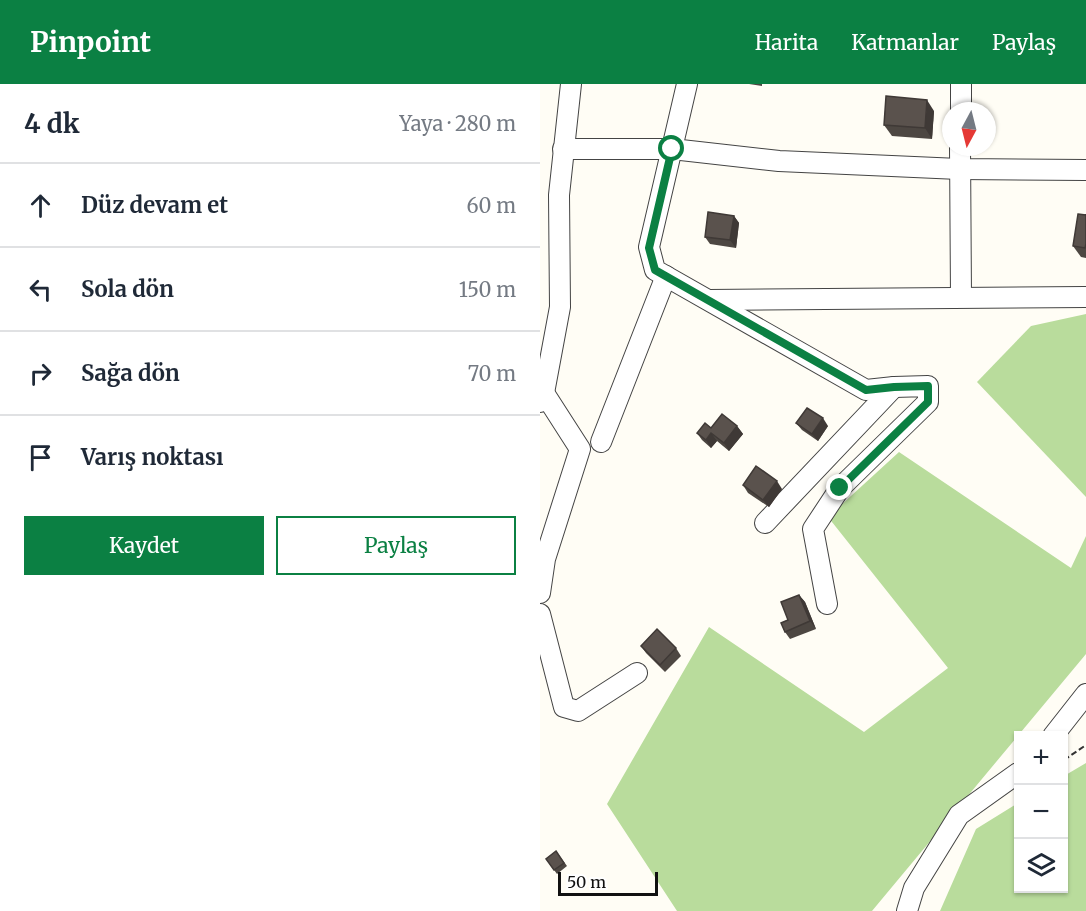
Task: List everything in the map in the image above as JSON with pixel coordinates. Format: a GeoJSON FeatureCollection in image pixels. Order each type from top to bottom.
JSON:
{"type":"FeatureCollection","features":[{"type":"Feature","properties":{"kind":"street"},"geometry":{"type":"LineString","coordinates":[[540,593],[545,559],[580,449],[542,397],[560,307],[559,195],[570,84]]}},
{"type":"Feature","properties":{"kind":"street"},"geometry":{"type":"LineString","coordinates":[[687,84],[649,248],[655,270],[866,390],[928,386],[928,402],[840,488],[813,529],[827,604]]}},
{"type":"Feature","properties":{"kind":"street"},"geometry":{"type":"LineString","coordinates":[[961,84],[961,102]]}},
{"type":"Feature","properties":{"kind":"street"},"geometry":{"type":"LineString","coordinates":[[563,149],[672,149],[779,161],[959,169],[1086,170]]}},
{"type":"Feature","properties":{"kind":"street"},"geometry":{"type":"LineString","coordinates":[[960,156],[961,297]]}},
{"type":"Feature","properties":{"kind":"street"},"geometry":{"type":"LineString","coordinates":[[601,442],[666,276]]}},
{"type":"Feature","properties":{"kind":"street"},"geometry":{"type":"LineString","coordinates":[[706,300],[1086,297]]}},
{"type":"Feature","properties":{"kind":"street"},"geometry":{"type":"LineString","coordinates":[[765,523],[894,387]]}},
{"type":"Feature","properties":{"kind":"street"},"geometry":{"type":"LineString","coordinates":[[540,614],[564,707],[578,711],[637,673]]}},
{"type":"Feature","properties":{"kind":"street"},"geometry":{"type":"LineString","coordinates":[[1056,731],[1086,694]]}},
{"type":"Feature","properties":{"kind":"street"},"geometry":{"type":"LineString","coordinates":[[907,911],[914,888],[959,815],[1014,776]]}},
{"type":"Feature","properties":{"kind":"path"},"geometry":{"type":"LineString","coordinates":[[1068,757],[1086,745]]}},
{"type":"Feature","properties":{"kind":"green space"},"geometry":{"type":"Polygon","coordinates":[[[1086,314],[1086,497],[977,382],[1031,326],[1086,314]]]}},
{"type":"Feature","properties":{"kind":"green space"},"geometry":{"type":"Polygon","coordinates":[[[899,452],[1071,568],[1086,536],[1086,654],[1022,731],[1014,731],[1014,740],[872,911],[677,911],[607,804],[709,627],[864,732],[948,668],[828,517],[899,452]]]}},
{"type":"Feature","properties":{"kind":"green space"},"geometry":{"type":"Polygon","coordinates":[[[1086,763],[1086,911],[940,911],[976,829],[1014,805],[1014,893],[1068,893],[1068,774],[1086,763]]]}},
{"type":"Feature","properties":{"kind":"building"},"geometry":{"type":"Polygon","coordinates":[[[886,96],[927,100],[925,128],[884,125],[886,96]]]}},
{"type":"Feature","properties":{"kind":"building"},"geometry":{"type":"Polygon","coordinates":[[[708,212],[734,216],[730,240],[705,237],[708,212]]]}},
{"type":"Feature","properties":{"kind":"building"},"geometry":{"type":"Polygon","coordinates":[[[1078,214],[1086,215],[1085,248],[1073,246],[1078,214]]]}},
{"type":"Feature","properties":{"kind":"building"},"geometry":{"type":"Polygon","coordinates":[[[807,408],[823,418],[812,434],[796,423],[807,408]]]}},
{"type":"Feature","properties":{"kind":"building"},"geometry":{"type":"Polygon","coordinates":[[[722,414],[737,426],[724,443],[711,433],[706,440],[697,433],[705,423],[711,428],[722,414]]]}},
{"type":"Feature","properties":{"kind":"building"},"geometry":{"type":"Polygon","coordinates":[[[756,466],[777,481],[763,500],[743,485],[756,466]]]}},
{"type":"Feature","properties":{"kind":"building"},"geometry":{"type":"Polygon","coordinates":[[[799,595],[810,621],[785,632],[781,623],[788,620],[781,602],[799,595]]]}},
{"type":"Feature","properties":{"kind":"building"},"geometry":{"type":"Polygon","coordinates":[[[657,629],[676,648],[660,665],[641,646],[657,629]]]}},
{"type":"Feature","properties":{"kind":"building"},"geometry":{"type":"Polygon","coordinates":[[[556,851],[564,863],[554,870],[546,859],[556,851]]]}},
{"type":"Feature","properties":{"kind":"route"},"geometry":{"type":"LineString","coordinates":[[672,149],[649,248],[655,270],[866,390],[928,386],[928,402],[840,488]]}}]}
